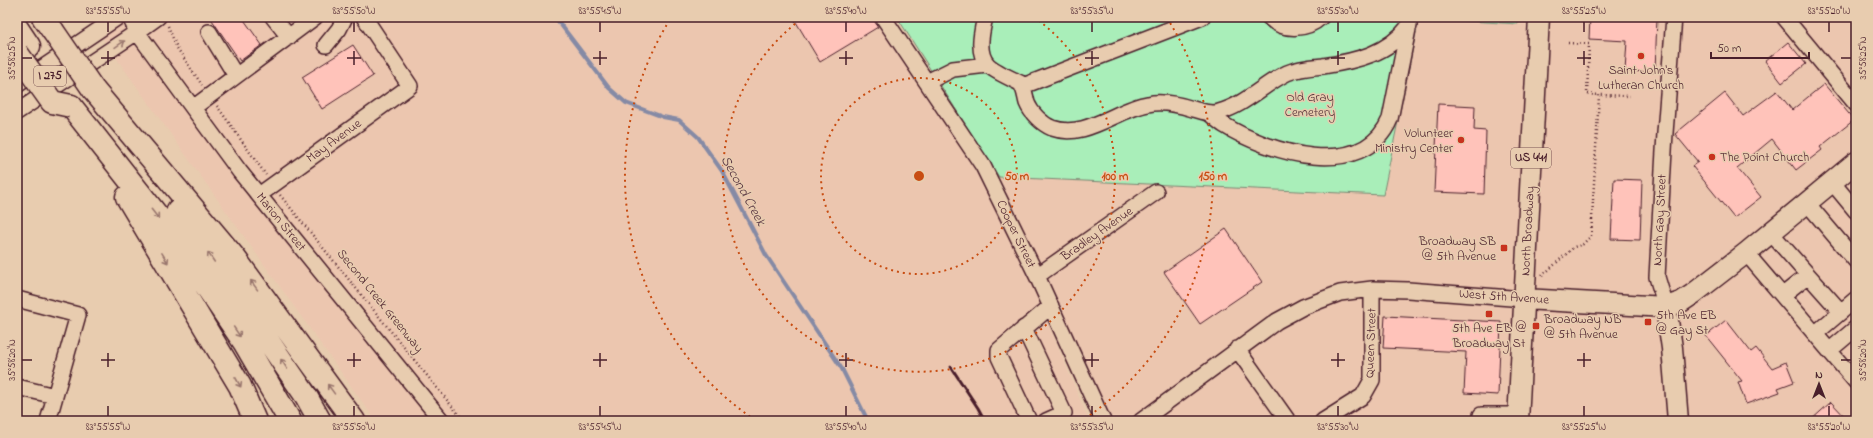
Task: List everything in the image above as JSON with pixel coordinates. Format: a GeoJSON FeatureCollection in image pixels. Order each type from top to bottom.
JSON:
{"type":"FeatureCollection","features":[{"type":"Feature","properties":{"kind":"highway","name":"I 275"},"geometry":{"type":"LineString","coordinates":[[48,24],[93,89]]}},
{"type":"Feature","properties":{"kind":"highway","name":"I 275"},"geometry":{"type":"LineString","coordinates":[[17,28],[23,49],[71,106]]}},
{"type":"Feature","properties":{"kind":"highway"},"geometry":{"type":"LineString","coordinates":[[93,89],[302,390],[320,421]]}},
{"type":"Feature","properties":{"kind":"highway"},"geometry":{"type":"LineString","coordinates":[[93,89],[234,257],[354,421]]}},
{"type":"Feature","properties":{"kind":"highway"},"geometry":{"type":"LineString","coordinates":[[71,106],[200,317],[240,386],[255,421]]}},
{"type":"Feature","properties":{"kind":"highway"},"geometry":{"type":"LineString","coordinates":[[71,106],[164,224],[244,342],[290,421]]}},
{"type":"Feature","properties":{"kind":"main road","name":"North Broadway"},"geometry":{"type":"LineString","coordinates":[[1518,418],[1539,17]]}},
{"type":"Feature","properties":{"kind":"main road","name":"West 5th Avenue"},"geometry":{"type":"LineString","coordinates":[[1524,299],[1666,307],[1693,294],[1856,162]]}},
{"type":"Feature","properties":{"kind":"main road","name":"North Gay Street"},"geometry":{"type":"LineString","coordinates":[[1666,307],[1674,363],[1678,421]]}},
{"type":"Feature","properties":{"kind":"street"},"geometry":{"type":"LineString","coordinates":[[17,85],[118,17]]}},
{"type":"Feature","properties":{"kind":"street","name":"Marion Street"},"geometry":{"type":"LineString","coordinates":[[130,17],[137,32],[240,172],[442,421]]}},
{"type":"Feature","properties":{"kind":"street"},"geometry":{"type":"LineString","coordinates":[[17,112],[158,17]]}},
{"type":"Feature","properties":{"kind":"street"},"geometry":{"type":"LineString","coordinates":[[273,17],[289,37]]}},
{"type":"Feature","properties":{"kind":"street"},"geometry":{"type":"LineString","coordinates":[[193,108],[316,17]]}},
{"type":"Feature","properties":{"kind":"street"},"geometry":{"type":"LineString","coordinates":[[326,45],[339,29],[345,17]]}},
{"type":"Feature","properties":{"kind":"street","name":"May Avenue"},"geometry":{"type":"LineString","coordinates":[[259,195],[410,86],[364,17]]}},
{"type":"Feature","properties":{"kind":"street","name":"Cooper Street"},"geometry":{"type":"LineString","coordinates":[[883,17],[983,166],[1037,276],[1103,421]]}},
{"type":"Feature","properties":{"kind":"street"},"geometry":{"type":"LineString","coordinates":[[985,17],[981,39],[983,57],[987,65],[1023,86],[1030,109],[1047,125],[1059,129],[1076,129],[1087,127],[1135,107],[1151,103],[1192,108],[1210,114],[1222,124],[1236,132],[1264,144],[1297,154],[1327,157],[1355,153],[1377,138],[1387,127],[1390,120],[1410,22]]}},
{"type":"Feature","properties":{"kind":"street"},"geometry":{"type":"LineString","coordinates":[[1023,86],[1202,17]]}},
{"type":"Feature","properties":{"kind":"street"},"geometry":{"type":"LineString","coordinates":[[1269,17],[1281,25],[1293,28],[1305,27],[1321,17]]}},
{"type":"Feature","properties":{"kind":"street","name":"North Gay Street"},"geometry":{"type":"LineString","coordinates":[[1666,307],[1657,277],[1664,132],[1674,17]]}},
{"type":"Feature","properties":{"kind":"street"},"geometry":{"type":"LineString","coordinates":[[1784,17],[1856,104]]}},
{"type":"Feature","properties":{"kind":"street"},"geometry":{"type":"LineString","coordinates":[[1210,114],[1232,107],[1288,73],[1354,60],[1373,54],[1394,42],[1410,22]]}},
{"type":"Feature","properties":{"kind":"street"},"geometry":{"type":"LineString","coordinates":[[209,32],[236,76]]}},
{"type":"Feature","properties":{"kind":"street"},"geometry":{"type":"LineString","coordinates":[[927,82],[953,69],[987,65]]}},
{"type":"Feature","properties":{"kind":"street"},"geometry":{"type":"LineString","coordinates":[[1832,182],[1856,211]]}},
{"type":"Feature","properties":{"kind":"street","name":"Bradley Avenue"},"geometry":{"type":"LineString","coordinates":[[1037,276],[1156,192]]}},
{"type":"Feature","properties":{"kind":"street"},"geometry":{"type":"LineString","coordinates":[[1807,203],[1856,261]]}},
{"type":"Feature","properties":{"kind":"street"},"geometry":{"type":"LineString","coordinates":[[1771,232],[1841,312]]}},
{"type":"Feature","properties":{"kind":"street"},"geometry":{"type":"LineString","coordinates":[[1746,252],[1856,382]]}},
{"type":"Feature","properties":{"kind":"street"},"geometry":{"type":"LineString","coordinates":[[1783,295],[1808,275]]}},
{"type":"Feature","properties":{"kind":"street","name":"West 5th Avenue"},"geometry":{"type":"LineString","coordinates":[[1148,419],[1237,349],[1277,321],[1303,307],[1340,294],[1372,289],[1408,290],[1524,299]]}},
{"type":"Feature","properties":{"kind":"street","name":"Queen Street"},"geometry":{"type":"LineString","coordinates":[[1323,421],[1363,396],[1372,380],[1372,289]]}},
{"type":"Feature","properties":{"kind":"street"},"geometry":{"type":"LineString","coordinates":[[17,299],[78,315],[48,421]]}},
{"type":"Feature","properties":{"kind":"street"},"geometry":{"type":"LineString","coordinates":[[1816,333],[1856,299]]}},
{"type":"Feature","properties":{"kind":"street"},"geometry":{"type":"LineString","coordinates":[[1029,421],[999,357],[999,350],[1051,306]]}},
{"type":"Feature","properties":{"kind":"street"},"geometry":{"type":"LineString","coordinates":[[1024,328],[1064,413],[1046,421]]}},
{"type":"Feature","properties":{"kind":"street"},"geometry":{"type":"LineString","coordinates":[[1830,350],[1856,328]]}},
{"type":"Feature","properties":{"kind":"street"},"geometry":{"type":"LineString","coordinates":[[1237,349],[1288,421]]}},
{"type":"Feature","properties":{"kind":"street"},"geometry":{"type":"LineString","coordinates":[[17,387],[55,396]]}},
{"type":"Feature","properties":{"kind":"street"},"geometry":{"type":"LineString","coordinates":[[1481,421],[1482,415],[1518,418]]}},
{"type":"Feature","properties":{"kind":"path"},"geometry":{"type":"LineString","coordinates":[[1568,43],[1589,44],[1587,94],[1630,96]]}},
{"type":"Feature","properties":{"kind":"path"},"geometry":{"type":"LineString","coordinates":[[1542,276],[1574,247],[1583,244],[1591,236],[1599,95]]}},
{"type":"Feature","properties":{"kind":"path","name":"Second Creek Greenway"},"geometry":{"type":"LineString","coordinates":[[280,194],[464,421]]}},
{"type":"Feature","properties":{"kind":"shaded area"},"geometry":{"type":"Polygon","coordinates":[[[87,17],[877,17],[987,190],[1038,299],[1089,421],[376,421],[87,17]]]}},
{"type":"Feature","properties":{"kind":"shaded area"},"geometry":{"type":"Polygon","coordinates":[[[1522,17],[1856,17],[1856,421],[1117,421],[1115,418],[1108,416],[999,177],[1383,195],[1419,18],[1518,24],[1521,26],[1522,17]]]}},
{"type":"Feature","properties":{"kind":"green space","name":"Old Gray Cemetery"},"geometry":{"type":"Polygon","coordinates":[[[897,17],[1518,17],[1518,24],[1419,18],[1383,195],[999,177],[897,17]]]}},
{"type":"Feature","properties":{"kind":"building"},"geometry":{"type":"Polygon","coordinates":[[[210,17],[242,17],[262,45],[240,61],[210,17]]]}},
{"type":"Feature","properties":{"kind":"building"},"geometry":{"type":"Polygon","coordinates":[[[793,17],[872,17],[878,27],[820,62],[793,17]]]}},
{"type":"Feature","properties":{"kind":"building","name":"Saint John's Lutheran Church"},"geometry":{"type":"Polygon","coordinates":[[[1590,17],[1657,17],[1655,72],[1625,71],[1627,41],[1589,39],[1590,17]]]}},
{"type":"Feature","properties":{"kind":"building"},"geometry":{"type":"Polygon","coordinates":[[[1788,42],[1806,64],[1782,83],[1765,61],[1788,42]]]}},
{"type":"Feature","properties":{"kind":"building"},"geometry":{"type":"Polygon","coordinates":[[[353,45],[373,76],[322,109],[302,77],[353,45]]]}},
{"type":"Feature","properties":{"kind":"building"},"geometry":{"type":"Polygon","coordinates":[[[1824,84],[1854,120],[1820,147],[1822,150],[1796,170],[1772,139],[1737,168],[1761,197],[1734,218],[1692,166],[1698,162],[1675,134],[1725,93],[1743,116],[1777,91],[1792,110],[1824,84]]]}},
{"type":"Feature","properties":{"kind":"building","name":"Volunteer Ministry Center"},"geometry":{"type":"Polygon","coordinates":[[[1438,104],[1475,106],[1474,130],[1486,131],[1484,194],[1434,192],[1438,104]]]}},
{"type":"Feature","properties":{"kind":"building"},"geometry":{"type":"Polygon","coordinates":[[[1614,179],[1642,180],[1640,240],[1611,239],[1614,179]]]}},
{"type":"Feature","properties":{"kind":"building"},"geometry":{"type":"Polygon","coordinates":[[[1226,229],[1262,282],[1200,324],[1164,272],[1226,229]]]}},
{"type":"Feature","properties":{"kind":"building"},"geometry":{"type":"Polygon","coordinates":[[[1385,316],[1501,322],[1498,395],[1464,393],[1466,352],[1383,348],[1385,316]]]}},
{"type":"Feature","properties":{"kind":"building"},"geometry":{"type":"Polygon","coordinates":[[[1726,320],[1751,352],[1756,348],[1772,368],[1786,362],[1794,382],[1778,388],[1780,392],[1746,404],[1738,382],[1742,381],[1706,336],[1726,320]]]}},
{"type":"Feature","properties":{"kind":"building"},"geometry":{"type":"Polygon","coordinates":[[[1831,402],[1849,421],[1810,421],[1831,402]]]}},
{"type":"Feature","properties":{"kind":"waterway","name":"Second Creek"},"geometry":{"type":"LineString","coordinates":[[555,17],[609,88],[626,103],[663,117],[679,120],[698,137],[722,171],[766,255],[842,369],[868,421]]}},
{"type":"Feature","properties":{"kind":"railway"},"geometry":{"type":"LineString","coordinates":[[951,367],[985,421]]}},
{"type":"Feature","properties":{"kind":"place","name":"Saint John's Lutheran Church"},"geometry":{"type":"Point","coordinates":[1641,56]}},
{"type":"Feature","properties":{"kind":"place","name":"Volunteer Ministry Center"},"geometry":{"type":"Point","coordinates":[1461,140]}},
{"type":"Feature","properties":{"kind":"place","name":"The Point Church"},"geometry":{"type":"Point","coordinates":[1712,157]}},
{"type":"Feature","properties":{"kind":"place","name":"Broadway SB @ 5th Avenue"},"geometry":{"type":"Point","coordinates":[1504,248]}},
{"type":"Feature","properties":{"kind":"place","name":"5th Ave EB @ Broadway St"},"geometry":{"type":"Point","coordinates":[1489,314]}},
{"type":"Feature","properties":{"kind":"place","name":"5th Ave EB @ Gay St"},"geometry":{"type":"Point","coordinates":[1648,322]}},
{"type":"Feature","properties":{"kind":"place","name":"Broadway NB @ 5th Avenue"},"geometry":{"type":"Point","coordinates":[1536,326]}}]}
